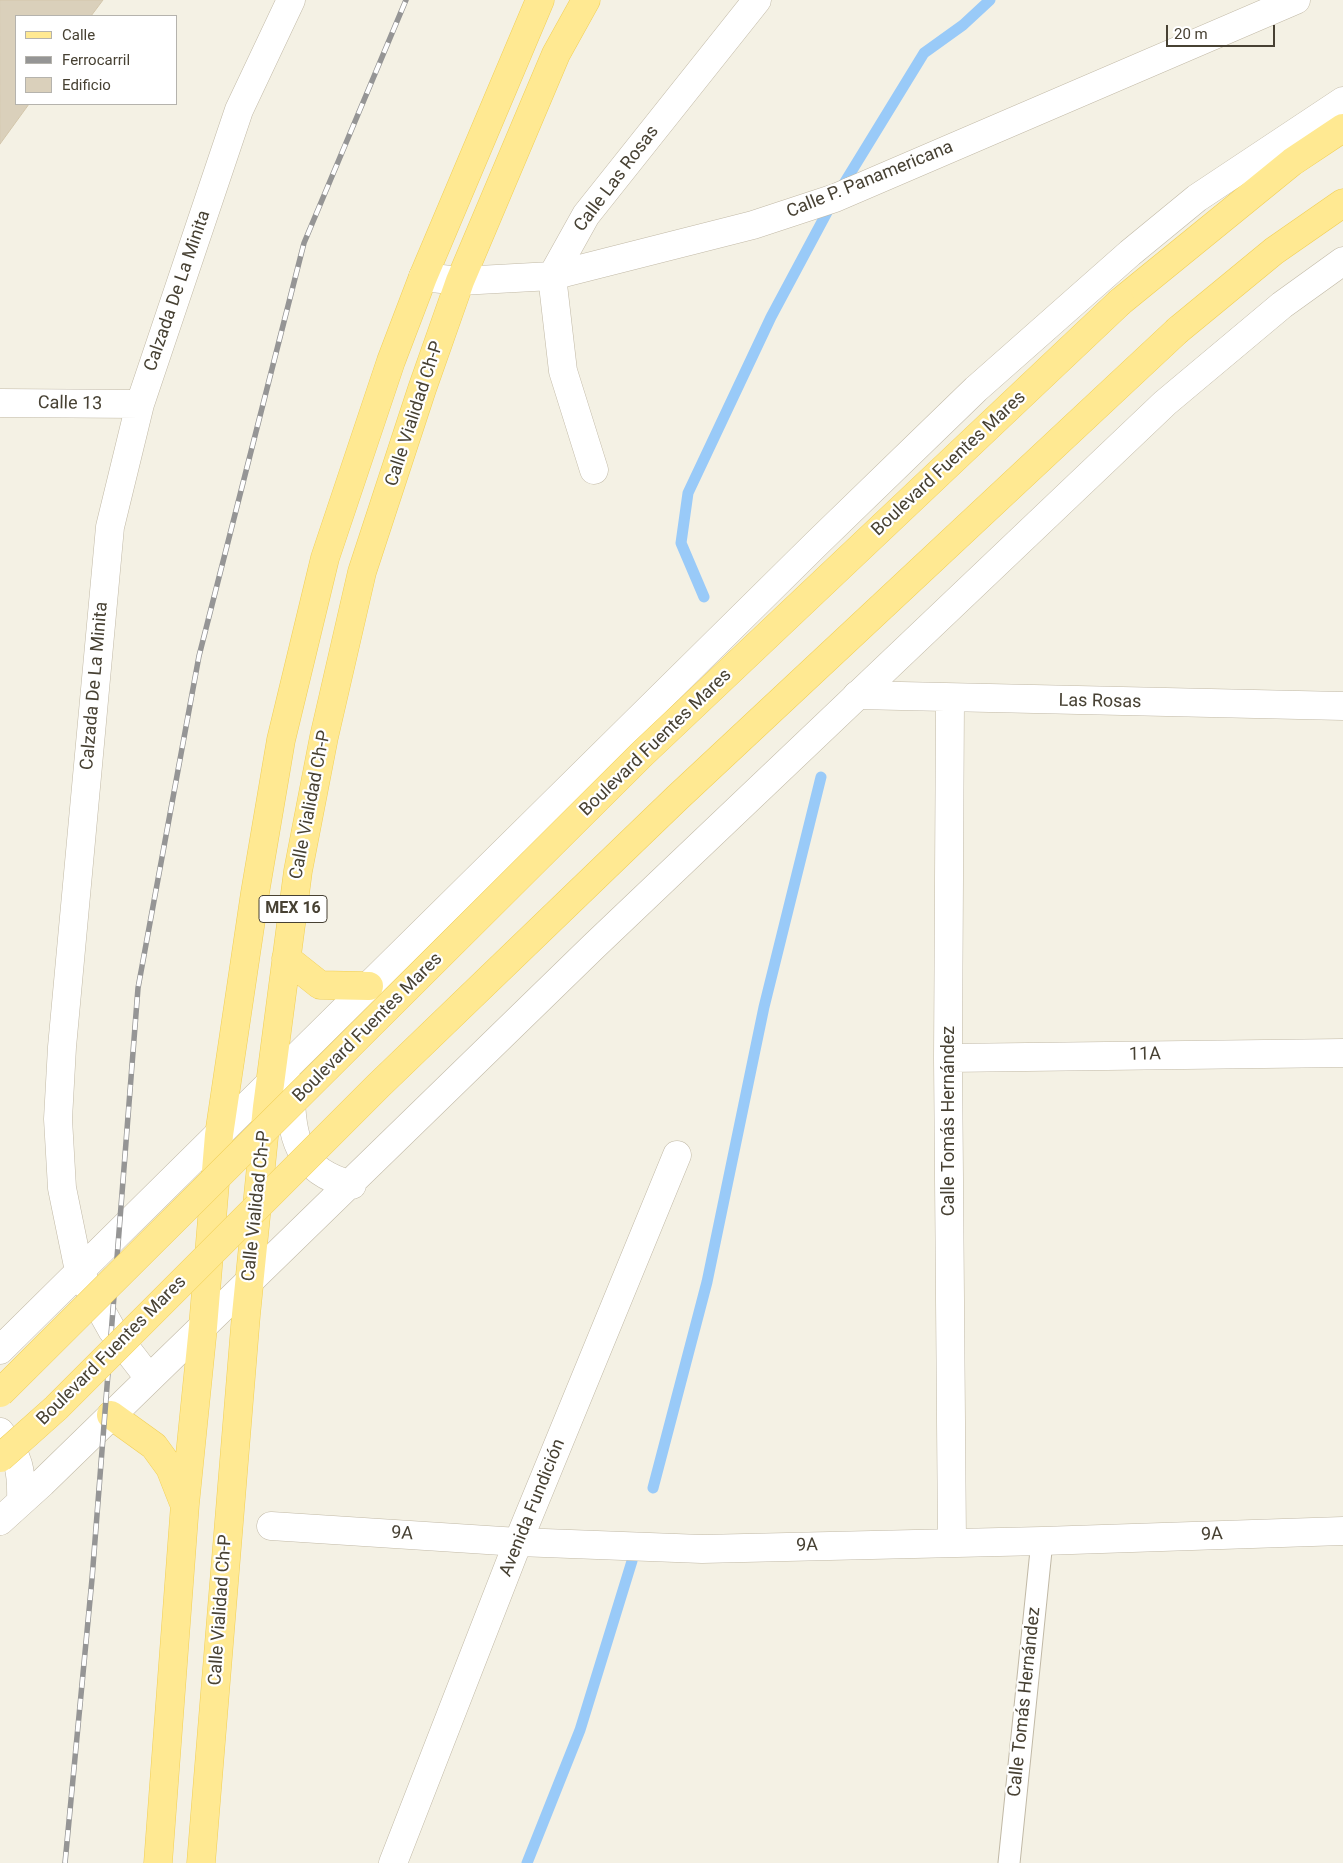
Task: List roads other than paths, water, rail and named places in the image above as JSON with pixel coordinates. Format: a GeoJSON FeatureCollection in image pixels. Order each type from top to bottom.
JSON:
{"type":"FeatureCollection","features":[{"type":"Feature","properties":{"kind":"main road","name":"MEX 16"},"geometry":{"type":"LineString","coordinates":[[158,1863],[185,1504],[203,1327],[219,1135],[255,892],[283,731],[325,558],[391,361],[423,277],[540,0]]}},
{"type":"Feature","properties":{"kind":"main road","name":"Calle Vialidad Ch-P"},"geometry":{"type":"LineString","coordinates":[[202,1863],[249,1282],[269,1085],[298,871],[324,737],[362,572],[460,280],[556,54],[586,0]]}},
{"type":"Feature","properties":{"kind":"main road","name":"Boulevard Fuentes Mares"},"geometry":{"type":"LineString","coordinates":[[0,1393],[642,754],[1120,302],[1292,162],[1343,128]]}},
{"type":"Feature","properties":{"kind":"main road","name":"Boulevard Fuentes Mares"},"geometry":{"type":"LineString","coordinates":[[0,1458],[56,1408],[378,1086],[670,804],[1178,330],[1274,251],[1343,203]]}},
{"type":"Feature","properties":{"kind":"main road"},"geometry":{"type":"LineString","coordinates":[[286,958],[320,985],[369,986]]}},
{"type":"Feature","properties":{"kind":"main road"},"geometry":{"type":"LineString","coordinates":[[110,1415],[154,1446],[170,1468],[185,1504]]}},
{"type":"Feature","properties":{"kind":"street","name":"Calzada De La Minita"},"geometry":{"type":"LineString","coordinates":[[150,1378],[107,1324],[78,1271],[62,1188],[58,1119],[62,1047],[110,527],[140,404],[239,110],[291,0]]}},
{"type":"Feature","properties":{"kind":"street","name":"Calle Las Rosas"},"geometry":{"type":"LineString","coordinates":[[552,276],[586,215],[757,0]]}},
{"type":"Feature","properties":{"kind":"street","name":"Calle P. Panamericana"},"geometry":{"type":"LineString","coordinates":[[423,277],[460,280],[552,276],[753,225],[835,198],[1296,0]]}},
{"type":"Feature","properties":{"kind":"street"},"geometry":{"type":"LineString","coordinates":[[0,1350],[78,1271],[219,1135],[976,389],[1130,253],[1197,198],[1343,101]]}},
{"type":"Feature","properties":{"kind":"street"},"geometry":{"type":"LineString","coordinates":[[0,1520],[352,1185],[602,939],[1165,402],[1282,305],[1343,261]]}},
{"type":"Feature","properties":{"kind":"street"},"geometry":{"type":"LineString","coordinates":[[552,276],[562,371],[594,470]]}},
{"type":"Feature","properties":{"kind":"street","name":"Calle 13"},"geometry":{"type":"LineString","coordinates":[[0,403],[140,404]]}},
{"type":"Feature","properties":{"kind":"street","name":"Las Rosas"},"geometry":{"type":"LineString","coordinates":[[857,695],[950,699],[1343,706]]}},
{"type":"Feature","properties":{"kind":"street","name":"Calle Tomás Hernández"},"geometry":{"type":"LineString","coordinates":[[950,699],[948,1058],[952,1542]]}},
{"type":"Feature","properties":{"kind":"street","name":"11A"},"geometry":{"type":"LineString","coordinates":[[948,1058],[1343,1053]]}},
{"type":"Feature","properties":{"kind":"street"},"geometry":{"type":"LineString","coordinates":[[297,1057],[290,1110],[296,1137],[305,1158],[332,1179],[352,1185]]}},
{"type":"Feature","properties":{"kind":"street","name":"Avenida Fundición"},"geometry":{"type":"LineString","coordinates":[[393,1863],[518,1542],[677,1155]]}},
{"type":"Feature","properties":{"kind":"street"},"geometry":{"type":"LineString","coordinates":[[0,1432],[18,1459],[22,1475],[21,1501]]}},
{"type":"Feature","properties":{"kind":"street","name":"9A"},"geometry":{"type":"LineString","coordinates":[[271,1526],[518,1542],[702,1549],[952,1542],[1042,1542],[1343,1531]]}},
{"type":"Feature","properties":{"kind":"lane","name":"Calle Tomás Hernández"},"geometry":{"type":"LineString","coordinates":[[1009,1863],[1042,1542]]}},
{"type":"Feature","properties":{"kind":"waterway"},"geometry":{"type":"LineString","coordinates":[[840,190],[924,53],[963,25],[990,0]]}},
{"type":"Feature","properties":{"kind":"waterway"},"geometry":{"type":"LineString","coordinates":[[704,597],[681,543],[688,493],[771,317],[832,203]]}},
{"type":"Feature","properties":{"kind":"waterway"},"geometry":{"type":"LineString","coordinates":[[653,1488],[707,1282],[764,1007],[821,777]]}},
{"type":"Feature","properties":{"kind":"waterway"},"geometry":{"type":"LineString","coordinates":[[527,1863],[580,1730],[632,1561]]}},
{"type":"Feature","properties":{"kind":"railway"},"geometry":{"type":"LineString","coordinates":[[65,1863],[92,1579],[138,988],[199,656],[304,243],[406,0]]}}]}
